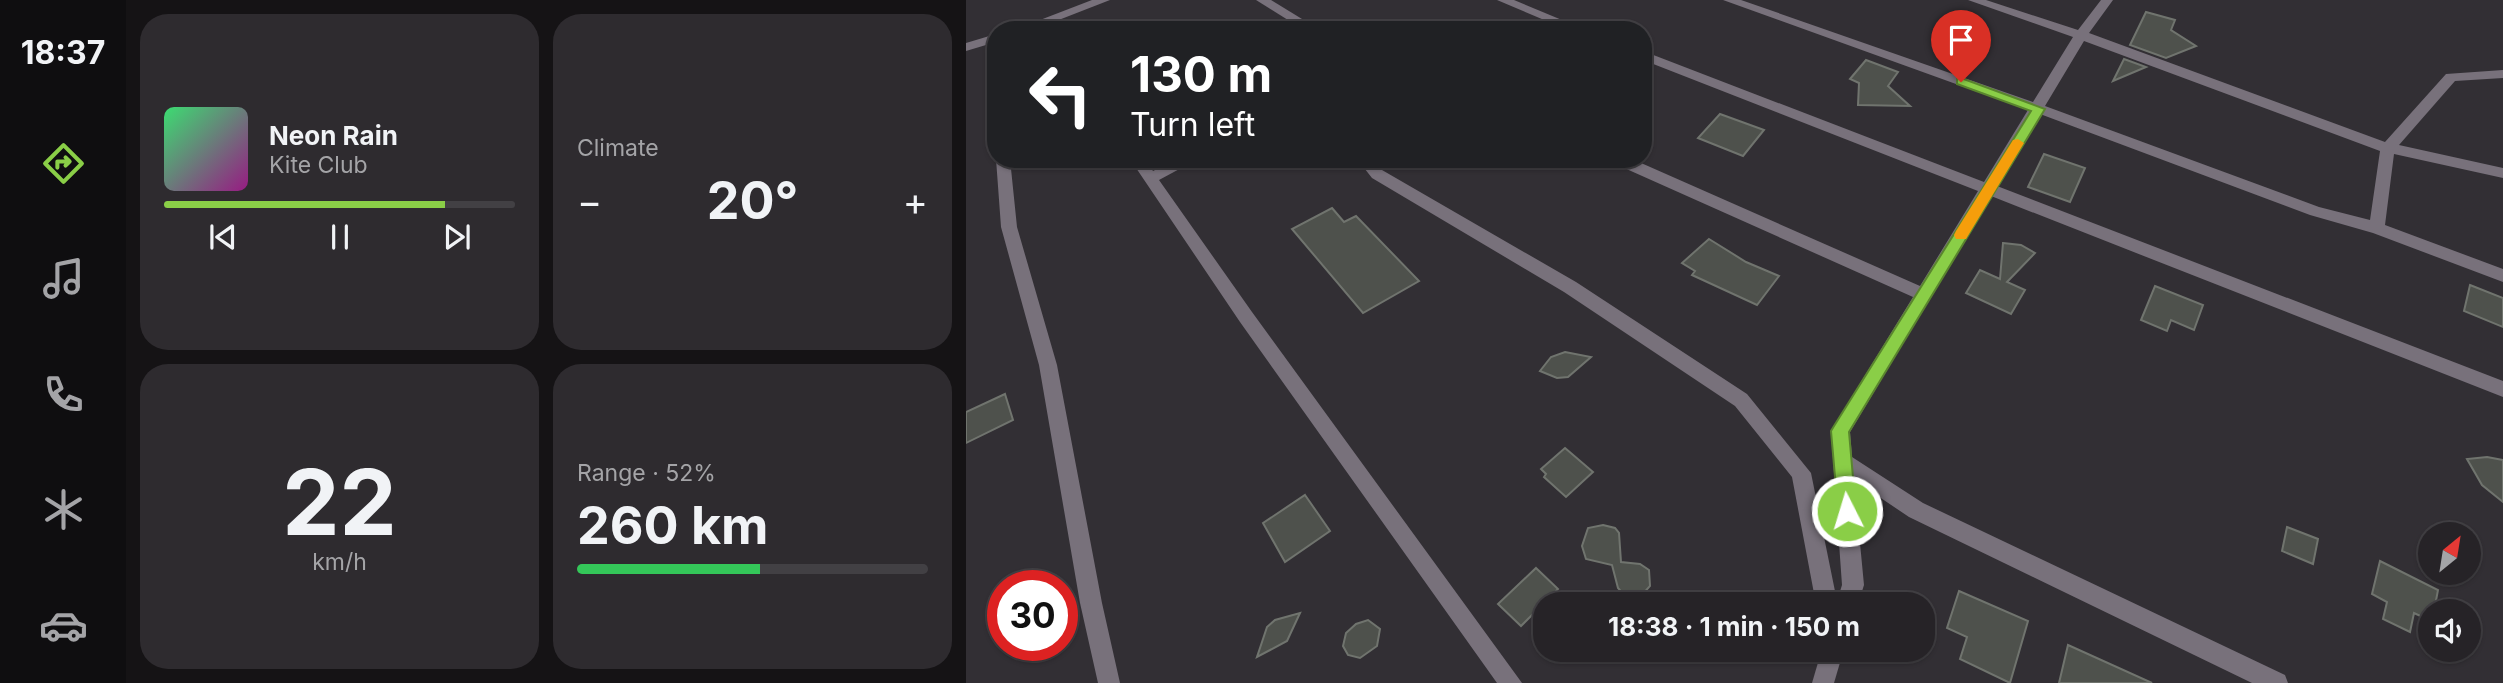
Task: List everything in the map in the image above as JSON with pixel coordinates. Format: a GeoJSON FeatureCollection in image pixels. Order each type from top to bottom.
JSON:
{"type":"FeatureCollection","features":[{"type":"Feature","properties":{"kind":"street"},"geometry":{"type":"LineString","coordinates":[[1045,21],[1104,0]]}},
{"type":"Feature","properties":{"kind":"street"},"geometry":{"type":"LineString","coordinates":[[1262,0],[1298,21]]}},
{"type":"Feature","properties":{"kind":"street"},"geometry":{"type":"LineString","coordinates":[[1503,0],[1557,21]]}},
{"type":"Feature","properties":{"kind":"street"},"geometry":{"type":"LineString","coordinates":[[1729,0],[2039,109],[2315,211],[2377,228],[2503,276]]}},
{"type":"Feature","properties":{"kind":"street"},"geometry":{"type":"LineString","coordinates":[[1974,0],[2081,35],[2303,119],[2388,148],[2503,173]]}},
{"type":"Feature","properties":{"kind":"street"},"geometry":{"type":"LineString","coordinates":[[1851,592],[1853,585],[1840,431],[2039,109],[2081,35],[2107,0]]}},
{"type":"Feature","properties":{"kind":"street"},"geometry":{"type":"LineString","coordinates":[[966,47],[987,41]]}},
{"type":"Feature","properties":{"kind":"street"},"geometry":{"type":"LineString","coordinates":[[1652,58],[2503,390]]}},
{"type":"Feature","properties":{"kind":"street"},"geometry":{"type":"LineString","coordinates":[[2377,228],[2388,148],[2451,77],[2503,74]]}},
{"type":"Feature","properties":{"kind":"street"},"geometry":{"type":"LineString","coordinates":[[1004,168],[1009,227],[1048,365],[1091,603],[1109,683]]}},
{"type":"Feature","properties":{"kind":"street"},"geometry":{"type":"LineString","coordinates":[[1143,168],[1246,317],[1511,683]]}},
{"type":"Feature","properties":{"kind":"street"},"geometry":{"type":"LineString","coordinates":[[1150,178],[1172,168]]}},
{"type":"Feature","properties":{"kind":"street"},"geometry":{"type":"LineString","coordinates":[[1372,168],[1377,174],[1570,287],[1741,400],[1801,473],[1825,592]]}},
{"type":"Feature","properties":{"kind":"street"},"geometry":{"type":"LineString","coordinates":[[1638,168],[1924,295]]}},
{"type":"Feature","properties":{"kind":"street"},"geometry":{"type":"LineString","coordinates":[[1843,462],[1916,510],[2277,683]]}},
{"type":"Feature","properties":{"kind":"street"},"geometry":{"type":"LineString","coordinates":[[1823,683],[1830,662]]}},
{"type":"Feature","properties":{"kind":"street"},"geometry":{"type":"LineString","coordinates":[[1835,662],[1836,683]]}},
{"type":"Feature","properties":{"kind":"building"},"geometry":{"type":"Polygon","coordinates":[[[2146,12],[2175,20],[2171,30],[2196,46],[2166,58],[2130,45],[2146,12]]]}},
{"type":"Feature","properties":{"kind":"building"},"geometry":{"type":"Polygon","coordinates":[[[2124,59],[2146,67],[2113,81],[2124,59]]]}},
{"type":"Feature","properties":{"kind":"building"},"geometry":{"type":"Polygon","coordinates":[[[1866,60],[1898,72],[1888,86],[1910,106],[1858,105],[1859,83],[1850,79],[1866,60]]]}},
{"type":"Feature","properties":{"kind":"building"},"geometry":{"type":"Polygon","coordinates":[[[1720,114],[1764,130],[1743,156],[1698,138],[1720,114]]]}},
{"type":"Feature","properties":{"kind":"building"},"geometry":{"type":"Polygon","coordinates":[[[2044,154],[2085,168],[2070,202],[2028,187],[2044,154]]]}},
{"type":"Feature","properties":{"kind":"building"},"geometry":{"type":"Polygon","coordinates":[[[1332,208],[1344,222],[1356,216],[1419,281],[1363,313],[1292,229],[1332,208]]]}},
{"type":"Feature","properties":{"kind":"building"},"geometry":{"type":"Polygon","coordinates":[[[1709,239],[1746,262],[1779,276],[1757,305],[1692,275],[1695,271],[1682,263],[1709,239]]]}},
{"type":"Feature","properties":{"kind":"building"},"geometry":{"type":"Polygon","coordinates":[[[2003,243],[2021,245],[2035,253],[2007,282],[2025,290],[2011,314],[1966,293],[1980,270],[2000,279],[2003,243]]]}},
{"type":"Feature","properties":{"kind":"building"},"geometry":{"type":"Polygon","coordinates":[[[2470,285],[2503,298],[2503,327],[2464,311],[2470,285]]]}},
{"type":"Feature","properties":{"kind":"building"},"geometry":{"type":"Polygon","coordinates":[[[2155,286],[2203,305],[2194,330],[2171,320],[2167,331],[2141,320],[2155,286]]]}},
{"type":"Feature","properties":{"kind":"building"},"geometry":{"type":"Polygon","coordinates":[[[1565,352],[1591,357],[1568,377],[1557,378],[1540,371],[1551,357],[1565,352]]]}},
{"type":"Feature","properties":{"kind":"building"},"geometry":{"type":"Polygon","coordinates":[[[1005,394],[1013,420],[966,443],[966,412],[1005,394]]]}},
{"type":"Feature","properties":{"kind":"building"},"geometry":{"type":"Polygon","coordinates":[[[1565,448],[1593,472],[1566,497],[1544,477],[1546,474],[1541,469],[1565,448]]]}},
{"type":"Feature","properties":{"kind":"building"},"geometry":{"type":"Polygon","coordinates":[[[2487,457],[2503,460],[2503,502],[2482,485],[2467,459],[2487,457]]]}},
{"type":"Feature","properties":{"kind":"building"},"geometry":{"type":"Polygon","coordinates":[[[1305,495],[1330,531],[1285,562],[1263,523],[1305,495]]]}},
{"type":"Feature","properties":{"kind":"building"},"geometry":{"type":"Polygon","coordinates":[[[1603,525],[1615,528],[1619,533],[1621,562],[1640,564],[1649,570],[1650,586],[1645,592],[1622,592],[1612,565],[1586,559],[1582,546],[1588,528],[1603,525]]]}},
{"type":"Feature","properties":{"kind":"building"},"geometry":{"type":"Polygon","coordinates":[[[2287,527],[2318,539],[2313,564],[2282,551],[2287,527]]]}},
{"type":"Feature","properties":{"kind":"building"},"geometry":{"type":"Polygon","coordinates":[[[2380,561],[2418,580],[2418,585],[2428,585],[2438,590],[2436,599],[2418,599],[2418,615],[2414,613],[2410,632],[2383,619],[2387,602],[2372,594],[2380,561]]]}},
{"type":"Feature","properties":{"kind":"building"},"geometry":{"type":"Polygon","coordinates":[[[1536,568],[1558,589],[1555,592],[1533,592],[1533,614],[1521,626],[1498,604],[1536,568]]]}},
{"type":"Feature","properties":{"kind":"building"},"geometry":{"type":"Polygon","coordinates":[[[1959,591],[2028,621],[2010,683],[1960,659],[1967,637],[1947,628],[1959,591]]]}},
{"type":"Feature","properties":{"kind":"building"},"geometry":{"type":"Polygon","coordinates":[[[1300,613],[1287,641],[1257,657],[1267,627],[1275,620],[1300,613]]]}},
{"type":"Feature","properties":{"kind":"building"},"geometry":{"type":"Polygon","coordinates":[[[1368,620],[1380,629],[1377,646],[1360,658],[1348,655],[1343,646],[1346,633],[1356,624],[1368,620]]]}},
{"type":"Feature","properties":{"kind":"building"},"geometry":{"type":"Polygon","coordinates":[[[2068,645],[2152,683],[2059,683],[2068,645]]]}},
{"type":"Feature","properties":{"kind":"slow traffic"},"geometry":{"type":"LineString","coordinates":[[1961,235],[2018,143]]}},
{"type":"Feature","properties":{"kind":"route"},"geometry":{"type":"LineString","coordinates":[[1847,511],[1840,431],[2039,109],[1961,82]]}}]}
